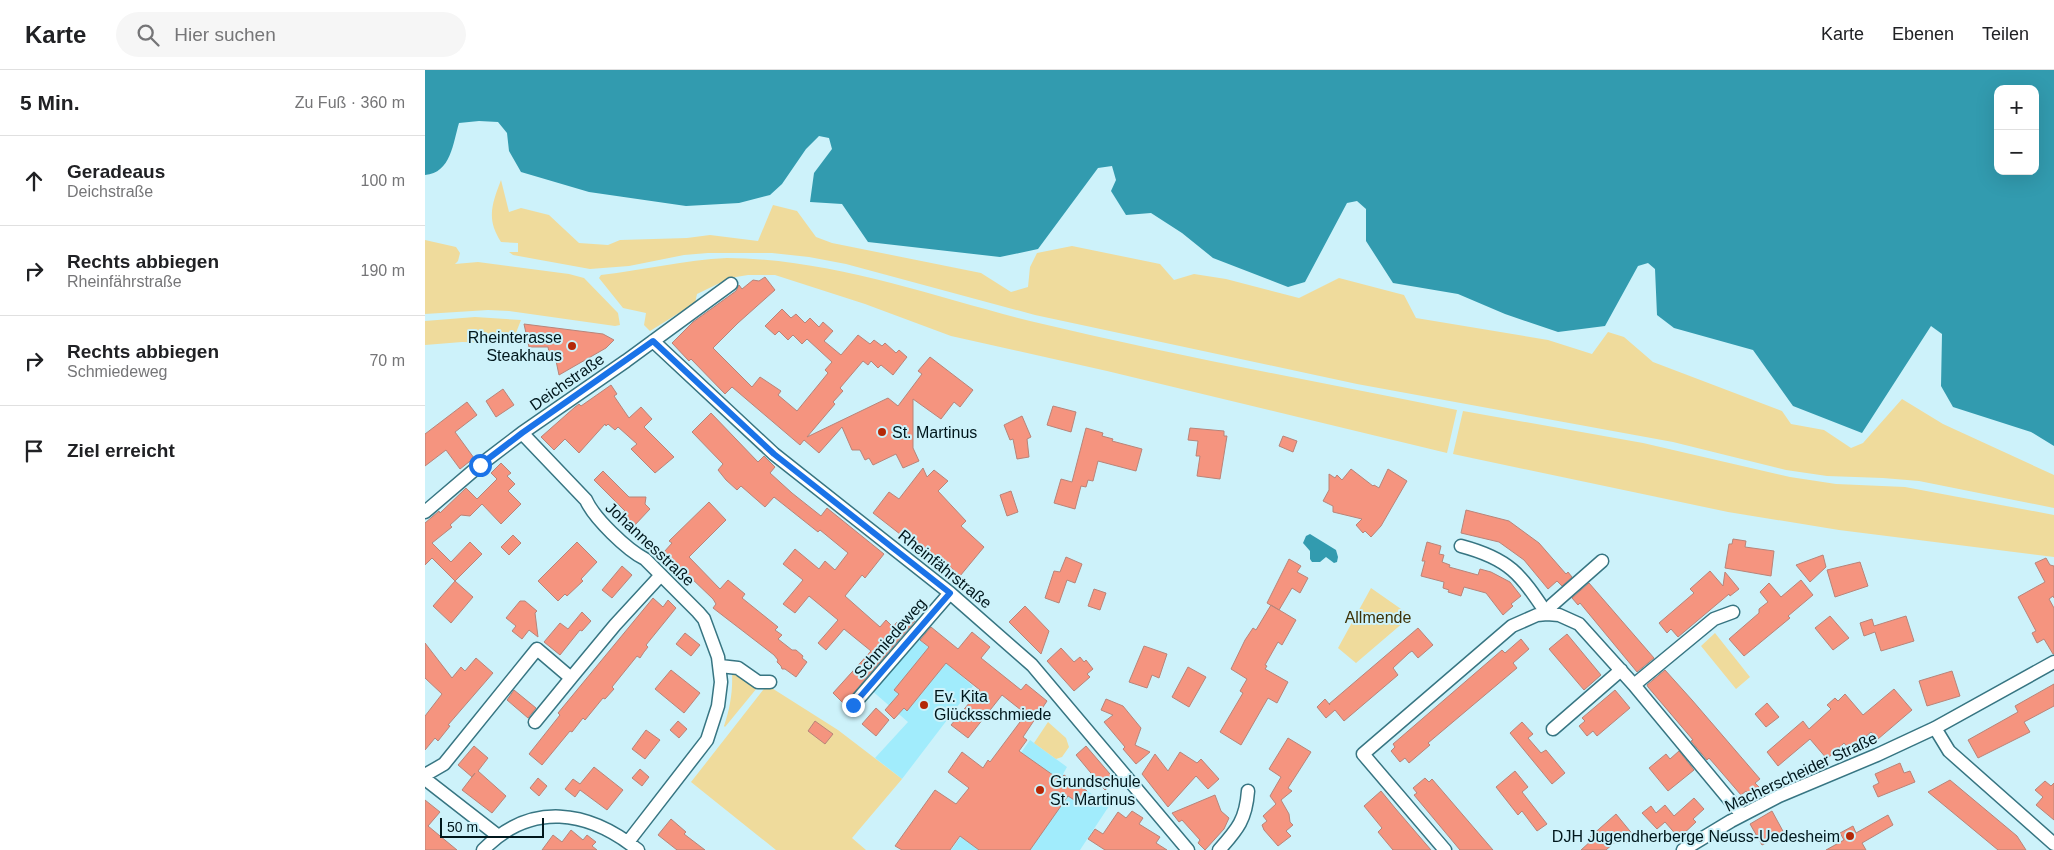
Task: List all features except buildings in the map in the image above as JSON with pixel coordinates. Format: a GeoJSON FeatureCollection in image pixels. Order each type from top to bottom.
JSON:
{"type":"FeatureCollection","features":[{"type":"Feature","properties":{"kind":"street","name":"Deichstraße"},"geometry":{"type":"LineString","coordinates":[[425,512],[480,465],[522,433],[731,284]]}},
{"type":"Feature","properties":{"kind":"street","name":"Rheinfährstraße"},"geometry":{"type":"LineString","coordinates":[[653,341],[774,454],[950,593],[1032,664],[1188,850]]}},
{"type":"Feature","properties":{"kind":"street","name":"Johannesstraße"},"geometry":{"type":"LineString","coordinates":[[522,433],[586,500],[590,510],[634,554],[645,559],[704,619],[721,666],[718,706],[707,740],[628,842]]}},
{"type":"Feature","properties":{"kind":"street"},"geometry":{"type":"LineString","coordinates":[[1461,546],[1486,553],[1501,560],[1529,586],[1547,614]]}},
{"type":"Feature","properties":{"kind":"street"},"geometry":{"type":"LineString","coordinates":[[1547,614],[1552,605],[1602,561]]}},
{"type":"Feature","properties":{"kind":"street"},"geometry":{"type":"LineString","coordinates":[[535,722],[615,625],[661,575]]}},
{"type":"Feature","properties":{"kind":"street","name":"Schmiedeweg"},"geometry":{"type":"LineString","coordinates":[[853,705],[950,593]]}},
{"type":"Feature","properties":{"kind":"street"},"geometry":{"type":"LineString","coordinates":[[1635,685],[1714,619],[1733,612]]}},
{"type":"Feature","properties":{"kind":"street"},"geometry":{"type":"LineString","coordinates":[[1445,850],[1363,754],[1513,626],[1537,615],[1559,615],[1575,621],[1635,685],[1742,815]]}},
{"type":"Feature","properties":{"kind":"street"},"geometry":{"type":"LineString","coordinates":[[425,775],[445,764],[537,649],[571,678]]}},
{"type":"Feature","properties":{"kind":"street","name":"Macherscheider Straße"},"geometry":{"type":"LineString","coordinates":[[1683,850],[1742,815],[1779,796],[1877,755],[1935,728],[2054,662]]}},
{"type":"Feature","properties":{"kind":"street"},"geometry":{"type":"LineString","coordinates":[[721,666],[738,668],[764,682]]}},
{"type":"Feature","properties":{"kind":"street"},"geometry":{"type":"LineString","coordinates":[[1553,729],[1621,670]]}},
{"type":"Feature","properties":{"kind":"street"},"geometry":{"type":"LineString","coordinates":[[1935,728],[1949,751],[2054,844]]}},
{"type":"Feature","properties":{"kind":"street"},"geometry":{"type":"LineString","coordinates":[[425,779],[497,836]]}},
{"type":"Feature","properties":{"kind":"street"},"geometry":{"type":"LineString","coordinates":[[1219,850],[1244,819],[1248,790]]}},
{"type":"Feature","properties":{"kind":"street"},"geometry":{"type":"LineString","coordinates":[[483,850],[497,836],[528,820],[557,815],[571,817],[602,827],[638,850]]}},
{"type":"Feature","properties":{"kind":"shaded area"},"geometry":{"type":"Polygon","coordinates":[[[425,70],[2054,70],[2054,446],[2031,432],[1953,407],[1941,386],[1942,334],[1931,326],[1862,433],[1793,406],[1753,350],[1674,328],[1657,315],[1655,269],[1648,263],[1638,266],[1605,326],[1558,332],[1505,314],[1458,294],[1393,283],[1366,241],[1366,209],[1357,201],[1347,203],[1305,282],[1288,287],[1213,258],[1182,233],[1151,213],[1126,215],[1111,191],[1116,180],[1112,166],[1098,168],[1038,249],[1000,257],[868,242],[842,204],[810,202],[814,173],[832,149],[829,138],[819,136],[806,149],[782,184],[770,195],[739,203],[686,206],[589,192],[521,172],[509,151],[507,133],[498,122],[459,123],[446,163],[434,173],[425,175],[425,70]]]}},
{"type":"Feature","properties":{"kind":"shaded area"},"geometry":{"type":"Polygon","coordinates":[[[1310,534],[1336,550],[1337,562],[1334,563],[1326,557],[1320,562],[1312,562],[1310,551],[1303,543],[1306,536],[1310,534]]]}},
{"type":"Feature","properties":{"kind":"shaded area","name":"Ev. Kita Glücksschmiede"},"geometry":{"type":"Polygon","coordinates":[[[915,636],[973,686],[902,779],[875,758],[908,722],[870,689],[915,636]]]}},
{"type":"Feature","properties":{"kind":"shaded area","name":"Grundschule St. Martinus"},"geometry":{"type":"Polygon","coordinates":[[[1030,740],[1067,767],[1063,774],[1109,806],[1080,850],[951,850],[1030,740]]]}},
{"type":"Feature","properties":{"kind":"green space"},"geometry":{"type":"Polygon","coordinates":[[[501,180],[509,212],[521,208],[549,215],[579,243],[608,245],[620,240],[687,238],[710,235],[758,241],[773,205],[797,211],[816,237],[832,243],[981,273],[1011,292],[1028,287],[1030,267],[1037,253],[1072,246],[1160,264],[1174,280],[1194,274],[1226,279],[1299,298],[1339,278],[1404,295],[1416,318],[1548,340],[1592,354],[1608,332],[1624,337],[1653,362],[1782,411],[1791,424],[1824,430],[1851,448],[1863,443],[1902,399],[1943,424],[2054,475],[2054,508],[1919,481],[1827,476],[1786,470],[1673,442],[1357,384],[1035,315],[846,264],[809,257],[772,253],[708,253],[684,255],[629,266],[590,269],[513,255],[509,252],[518,252],[518,243],[501,242],[493,226],[493,204],[501,180]]]}},
{"type":"Feature","properties":{"kind":"green space"},"geometry":{"type":"Polygon","coordinates":[[[425,240],[456,247],[460,253],[455,264],[478,262],[569,274],[584,278],[618,313],[620,325],[615,326],[509,311],[488,310],[425,314],[425,240]]]}},
{"type":"Feature","properties":{"kind":"green space"},"geometry":{"type":"Polygon","coordinates":[[[727,258],[766,260],[843,272],[1083,333],[1457,410],[1447,453],[1107,371],[951,336],[865,304],[775,275],[748,275],[730,278],[697,294],[695,303],[650,331],[644,325],[646,313],[623,308],[599,278],[601,275],[727,258]]]}},
{"type":"Feature","properties":{"kind":"green space"},"geometry":{"type":"Polygon","coordinates":[[[475,317],[521,320],[512,343],[462,342],[425,345],[425,321],[475,317]]]}},
{"type":"Feature","properties":{"kind":"green space"},"geometry":{"type":"Polygon","coordinates":[[[1463,411],[1643,443],[1790,477],[1836,484],[1905,487],[2054,515],[2054,557],[1839,530],[1728,512],[1453,454],[1463,411]]]}},
{"type":"Feature","properties":{"kind":"green space","name":"Allmende"},"geometry":{"type":"Polygon","coordinates":[[[1371,588],[1411,616],[1356,663],[1338,648],[1371,588]]]}},
{"type":"Feature","properties":{"kind":"green space"},"geometry":{"type":"Polygon","coordinates":[[[1715,633],[1750,677],[1736,689],[1701,646],[1715,633]]]}},
{"type":"Feature","properties":{"kind":"green space"},"geometry":{"type":"Polygon","coordinates":[[[732,672],[735,672],[757,688],[725,727],[731,693],[732,672]]]}},
{"type":"Feature","properties":{"kind":"green space"},"geometry":{"type":"Polygon","coordinates":[[[767,685],[838,730],[902,779],[852,838],[866,850],[776,850],[691,782],[767,685]]]}},
{"type":"Feature","properties":{"kind":"green space"},"geometry":{"type":"Polygon","coordinates":[[[1048,722],[1066,738],[1069,747],[1062,757],[1056,759],[1034,743],[1048,722]]]}},
{"type":"Feature","properties":{"kind":"place","name":"Rheinterasse Steakhaus"},"geometry":{"type":"Point","coordinates":[572,346]}},
{"type":"Feature","properties":{"kind":"place","name":"St. Martinus"},"geometry":{"type":"Point","coordinates":[882,432]}},
{"type":"Feature","properties":{"kind":"place","name":"Ev. Kita Glücksschmiede"},"geometry":{"type":"Point","coordinates":[924,705]}},
{"type":"Feature","properties":{"kind":"place","name":"Grundschule St. Martinus"},"geometry":{"type":"Point","coordinates":[1040,790]}},
{"type":"Feature","properties":{"kind":"place","name":"DJH Jugendherberge Neuss-Uedesheim"},"geometry":{"type":"Point","coordinates":[1850,836]}},
{"type":"Feature","properties":{"kind":"route"},"geometry":{"type":"LineString","coordinates":[[480,465],[522,433],[653,341],[774,454],[950,593],[853,705]]}}]}
